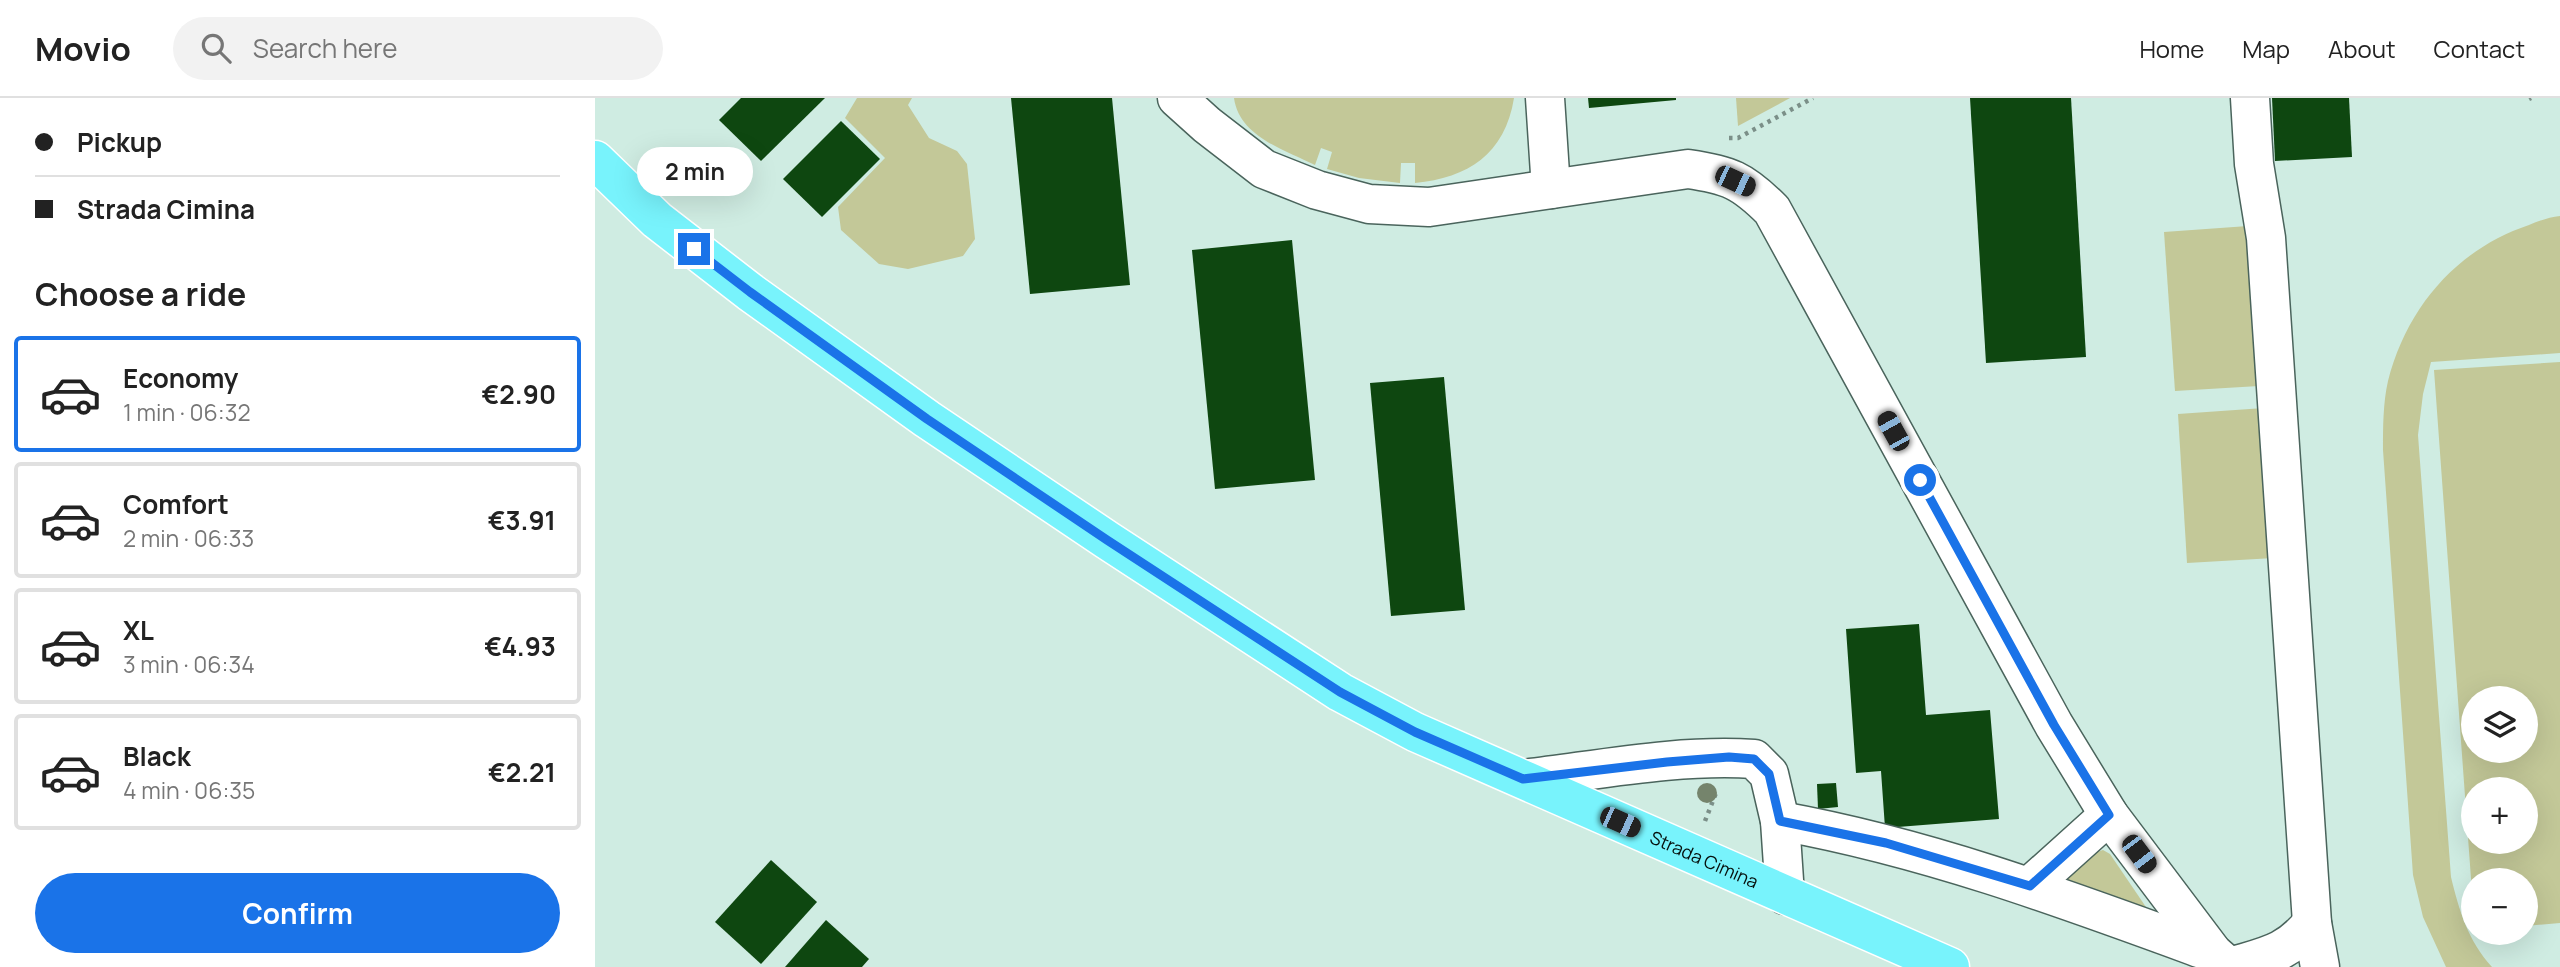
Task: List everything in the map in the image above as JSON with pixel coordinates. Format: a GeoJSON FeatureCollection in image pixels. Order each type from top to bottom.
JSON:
{"type":"FeatureCollection","features":[{"type":"Feature","properties":{"kind":"main road","name":"Strada Cimina"},"geometry":{"type":"LineString","coordinates":[[595,160],[657,220],[750,292],[927,419],[1340,692],[1415,732],[1950,967]]}},
{"type":"Feature","properties":{"kind":"lane"},"geometry":{"type":"LineString","coordinates":[[1177,98],[1207,112],[1264,169],[1317,190],[1369,204],[1429,206],[1688,169],[1721,174],[1749,188],[1772,210],[2054,725],[2109,815],[2224,962]]}},
{"type":"Feature","properties":{"kind":"lane"},"geometry":{"type":"LineString","coordinates":[[1545,98],[1551,189]]}},
{"type":"Feature","properties":{"kind":"lane"},"geometry":{"type":"LineString","coordinates":[[2250,98],[2254,164],[2266,238],[2312,923],[2320,967]]}},
{"type":"Feature","properties":{"kind":"lane"},"geometry":{"type":"LineString","coordinates":[[1523,779],[1729,757],[1754,759],[1769,774],[1780,821],[1784,895]]}},
{"type":"Feature","properties":{"kind":"lane"},"geometry":{"type":"LineString","coordinates":[[2030,886],[2109,815]]}},
{"type":"Feature","properties":{"kind":"lane"},"geometry":{"type":"LineString","coordinates":[[1780,821],[1886,843],[2030,886],[2224,962],[2283,951],[2312,923]]}},
{"type":"Feature","properties":{"kind":"path"},"geometry":{"type":"LineString","coordinates":[[1718,140],[1738,138],[1813,98]]}},
{"type":"Feature","properties":{"kind":"path"},"geometry":{"type":"LineString","coordinates":[[1693,855],[1729,757]]}},
{"type":"Feature","properties":{"kind":"green space"},"geometry":{"type":"Polygon","coordinates":[[[857,98],[912,98],[908,105],[929,138],[957,151],[967,164],[975,239],[963,256],[908,269],[879,264],[841,230],[838,207],[885,158],[845,118],[857,98]]]}},
{"type":"Feature","properties":{"kind":"green space"},"geometry":{"type":"Polygon","coordinates":[[[1234,98],[1514,98],[1502,134],[1481,160],[1452,175],[1415,183],[1415,163],[1401,163],[1400,183],[1359,178],[1327,169],[1332,152],[1321,148],[1315,165],[1277,147],[1244,122],[1234,98]]]}},
{"type":"Feature","properties":{"kind":"green space"},"geometry":{"type":"Polygon","coordinates":[[[1736,98],[1790,98],[1738,126],[1736,98]]]}},
{"type":"Feature","properties":{"kind":"green space"},"geometry":{"type":"Polygon","coordinates":[[[2560,216],[2560,353],[2431,362],[2423,394],[2418,435],[2451,877],[2461,913],[2461,945],[2476,945],[2492,967],[2446,967],[2423,917],[2413,875],[2383,450],[2386,389],[2408,329],[2439,284],[2479,249],[2503,236],[2560,216]]]}},
{"type":"Feature","properties":{"kind":"green space"},"geometry":{"type":"Polygon","coordinates":[[[2248,226],[2259,386],[2175,391],[2164,232],[2248,226]]]}},
{"type":"Feature","properties":{"kind":"green space"},"geometry":{"type":"Polygon","coordinates":[[[2560,362],[2560,923],[2538,925],[2538,868],[2470,868],[2469,854],[2538,854],[2538,777],[2464,777],[2463,763],[2538,763],[2538,686],[2461,686],[2461,741],[2434,370],[2560,362]]]}},
{"type":"Feature","properties":{"kind":"green space"},"geometry":{"type":"Polygon","coordinates":[[[2264,408],[2274,558],[2187,563],[2178,414],[2264,408]]]}},
{"type":"Feature","properties":{"kind":"green space"},"geometry":{"type":"Polygon","coordinates":[[[2103,850],[2110,854],[2150,913],[2064,880],[2103,850]]]}},
{"type":"Feature","properties":{"kind":"building"},"geometry":{"type":"Polygon","coordinates":[[[741,98],[825,98],[761,161],[719,120],[741,98]]]}},
{"type":"Feature","properties":{"kind":"building"},"geometry":{"type":"Polygon","coordinates":[[[1011,98],[1112,98],[1130,285],[1030,294],[1011,98]]]}},
{"type":"Feature","properties":{"kind":"building"},"geometry":{"type":"Polygon","coordinates":[[[1588,98],[1676,98],[1676,100],[1589,108],[1588,98]]]}},
{"type":"Feature","properties":{"kind":"building"},"geometry":{"type":"Polygon","coordinates":[[[1970,98],[2071,98],[2086,357],[1986,363],[1970,98]]]}},
{"type":"Feature","properties":{"kind":"building"},"geometry":{"type":"Polygon","coordinates":[[[2272,98],[2349,98],[2352,157],[2275,161],[2272,98]]]}},
{"type":"Feature","properties":{"kind":"building"},"geometry":{"type":"Polygon","coordinates":[[[841,121],[880,159],[822,217],[783,179],[841,121]]]}},
{"type":"Feature","properties":{"kind":"building"},"geometry":{"type":"Polygon","coordinates":[[[1292,240],[1315,480],[1215,489],[1192,250],[1292,240]]]}},
{"type":"Feature","properties":{"kind":"building"},"geometry":{"type":"Polygon","coordinates":[[[1444,377],[1465,610],[1391,616],[1370,383],[1444,377]]]}},
{"type":"Feature","properties":{"kind":"building"},"geometry":{"type":"Polygon","coordinates":[[[1919,624],[1926,715],[1990,710],[1999,819],[1885,828],[1881,771],[1856,773],[1846,629],[1919,624]]]}},
{"type":"Feature","properties":{"kind":"building"},"geometry":{"type":"Polygon","coordinates":[[[1836,783],[1838,807],[1818,809],[1817,784],[1836,783]]]}},
{"type":"Feature","properties":{"kind":"building"},"geometry":{"type":"Polygon","coordinates":[[[771,860],[817,902],[761,964],[715,922],[771,860]]]}},
{"type":"Feature","properties":{"kind":"building"},"geometry":{"type":"Polygon","coordinates":[[[826,920],[869,959],[862,967],[785,967],[826,920]]]}},
{"type":"Feature","properties":{"kind":"route"},"geometry":{"type":"LineString","coordinates":[[694,249],[927,419],[1107,540],[1340,692],[1415,732],[1523,779],[1667,762],[1729,757],[1754,759],[1769,774],[1780,821],[1886,843],[2030,886],[2109,815],[2054,725],[1920,480]]}}]}
